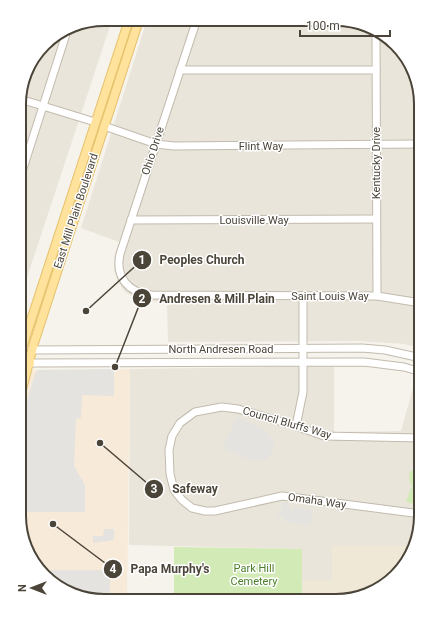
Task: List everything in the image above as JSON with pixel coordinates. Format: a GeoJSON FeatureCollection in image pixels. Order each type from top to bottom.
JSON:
{"type":"FeatureCollection","features":[{"type":"Feature","properties":{"kind":"main road","name":"East Mill Plain Boulevard"},"geometry":{"type":"LineString","coordinates":[[26,334],[127,26]]}},
{"type":"Feature","properties":{"kind":"main road","name":"East Mill Plain Boulevard"},"geometry":{"type":"LineString","coordinates":[[26,377],[32,350],[61,256],[137,26]]}},
{"type":"Feature","properties":{"kind":"main road","name":"North Andresen Road"},"geometry":{"type":"LineString","coordinates":[[26,351],[32,350]]}},
{"type":"Feature","properties":{"kind":"street","name":"Ohio Drive"},"geometry":{"type":"LineString","coordinates":[[123,280],[119,272],[118,263],[195,26]]}},
{"type":"Feature","properties":{"kind":"street"},"geometry":{"type":"LineString","coordinates":[[26,158],[65,36]]}},
{"type":"Feature","properties":{"kind":"street","name":"Kentucky Drive"},"geometry":{"type":"LineString","coordinates":[[376,37],[377,296]]}},
{"type":"Feature","properties":{"kind":"street"},"geometry":{"type":"LineString","coordinates":[[180,70],[376,70]]}},
{"type":"Feature","properties":{"kind":"street"},"geometry":{"type":"LineString","coordinates":[[26,101],[95,122]]}},
{"type":"Feature","properties":{"kind":"street","name":"Flint Way"},"geometry":{"type":"LineString","coordinates":[[104,126],[156,144],[174,146],[414,144]]}},
{"type":"Feature","properties":{"kind":"street","name":"Louisville Way"},"geometry":{"type":"LineString","coordinates":[[131,220],[376,219]]}},
{"type":"Feature","properties":{"kind":"street","name":"Saint Louis Way"},"geometry":{"type":"LineString","coordinates":[[123,280],[129,288],[146,295],[377,296],[414,302]]}},
{"type":"Feature","properties":{"kind":"street"},"geometry":{"type":"LineString","coordinates":[[296,426],[303,392],[303,296]]}},
{"type":"Feature","properties":{"kind":"street","name":"North Andresen Road"},"geometry":{"type":"LineString","coordinates":[[32,350],[385,350],[414,356]]}},
{"type":"Feature","properties":{"kind":"street","name":"North Andresen Road"},"geometry":{"type":"LineString","coordinates":[[30,363],[379,363],[414,370]]}},
{"type":"Feature","properties":{"kind":"street","name":"Council Bluffs Way"},"geometry":{"type":"LineString","coordinates":[[174,490],[170,474],[169,450],[172,436],[180,423],[195,412],[222,407],[238,409],[324,436],[414,438]]}},
{"type":"Feature","properties":{"kind":"street","name":"Omaha Way"},"geometry":{"type":"LineString","coordinates":[[174,490],[182,500],[192,508],[205,511],[215,511],[282,496],[414,513]]}},
{"type":"Feature","properties":{"kind":"shaded area"},"geometry":{"type":"Polygon","coordinates":[[[110,26],[26,281],[26,104],[30,79],[42,56],[60,39],[79,30],[110,26]]]}},
{"type":"Feature","properties":{"kind":"shaded area"},"geometry":{"type":"Polygon","coordinates":[[[145,26],[347,27],[361,30],[380,39],[395,52],[406,69],[413,88],[414,99],[414,347],[405,344],[358,341],[168,342],[167,302],[147,301],[135,298],[125,292],[118,282],[114,270],[114,258],[119,242],[81,228],[145,26]]]}},
{"type":"Feature","properties":{"kind":"shaded area"},"geometry":{"type":"Polygon","coordinates":[[[334,366],[334,432],[401,431],[414,384],[414,521],[413,532],[408,546],[332,546],[332,581],[302,581],[302,549],[129,545],[130,369],[334,366]]]}},
{"type":"Feature","properties":{"kind":"shaded area"},"geometry":{"type":"Polygon","coordinates":[[[114,369],[114,396],[82,395],[81,418],[76,419],[74,466],[85,485],[85,512],[27,512],[27,527],[26,405],[35,374],[38,370],[114,369]]]}},
{"type":"Feature","properties":{"kind":"shaded area"},"geometry":{"type":"Polygon","coordinates":[[[130,369],[127,594],[93,593],[65,584],[52,574],[52,568],[45,568],[34,551],[29,536],[26,516],[26,389],[31,370],[130,369]]]}},
{"type":"Feature","properties":{"kind":"shaded area"},"geometry":{"type":"Polygon","coordinates":[[[237,417],[269,432],[267,436],[274,439],[273,450],[265,461],[258,458],[255,462],[223,448],[237,417]]]}},
{"type":"Feature","properties":{"kind":"shaded area"},"geometry":{"type":"Polygon","coordinates":[[[282,502],[288,503],[292,511],[293,507],[313,510],[310,526],[283,521],[284,516],[279,517],[277,510],[282,509],[282,502]]]}},
{"type":"Feature","properties":{"kind":"shaded area"},"geometry":{"type":"Polygon","coordinates":[[[104,529],[114,529],[114,539],[93,543],[93,536],[103,536],[104,529]]]}},
{"type":"Feature","properties":{"kind":"shaded area"},"geometry":{"type":"Polygon","coordinates":[[[332,546],[408,546],[395,568],[380,581],[371,586],[352,593],[302,594],[302,581],[332,581],[332,546]]]}},
{"type":"Feature","properties":{"kind":"shaded area"},"geometry":{"type":"Polygon","coordinates":[[[52,570],[110,570],[110,594],[93,593],[74,588],[56,578],[52,574],[52,570]]]}},
{"type":"Feature","properties":{"kind":"green space"},"geometry":{"type":"Polygon","coordinates":[[[410,471],[414,471],[414,505],[406,501],[412,486],[409,481],[410,471]]]}},
{"type":"Feature","properties":{"kind":"green space","name":"Park Hill Cemetery"},"geometry":{"type":"Polygon","coordinates":[[[174,547],[302,549],[302,594],[174,594],[174,547]]]}},
{"type":"Feature","properties":{"kind":"place","name":"Peoples Church"},"geometry":{"type":"Point","coordinates":[86,311]}},
{"type":"Feature","properties":{"kind":"place","name":"Andresen & Mill Plain"},"geometry":{"type":"Point","coordinates":[115,367]}},
{"type":"Feature","properties":{"kind":"place","name":"Safeway"},"geometry":{"type":"Point","coordinates":[100,443]}},
{"type":"Feature","properties":{"kind":"place","name":"Papa Murphy's"},"geometry":{"type":"Point","coordinates":[53,524]}}]}
